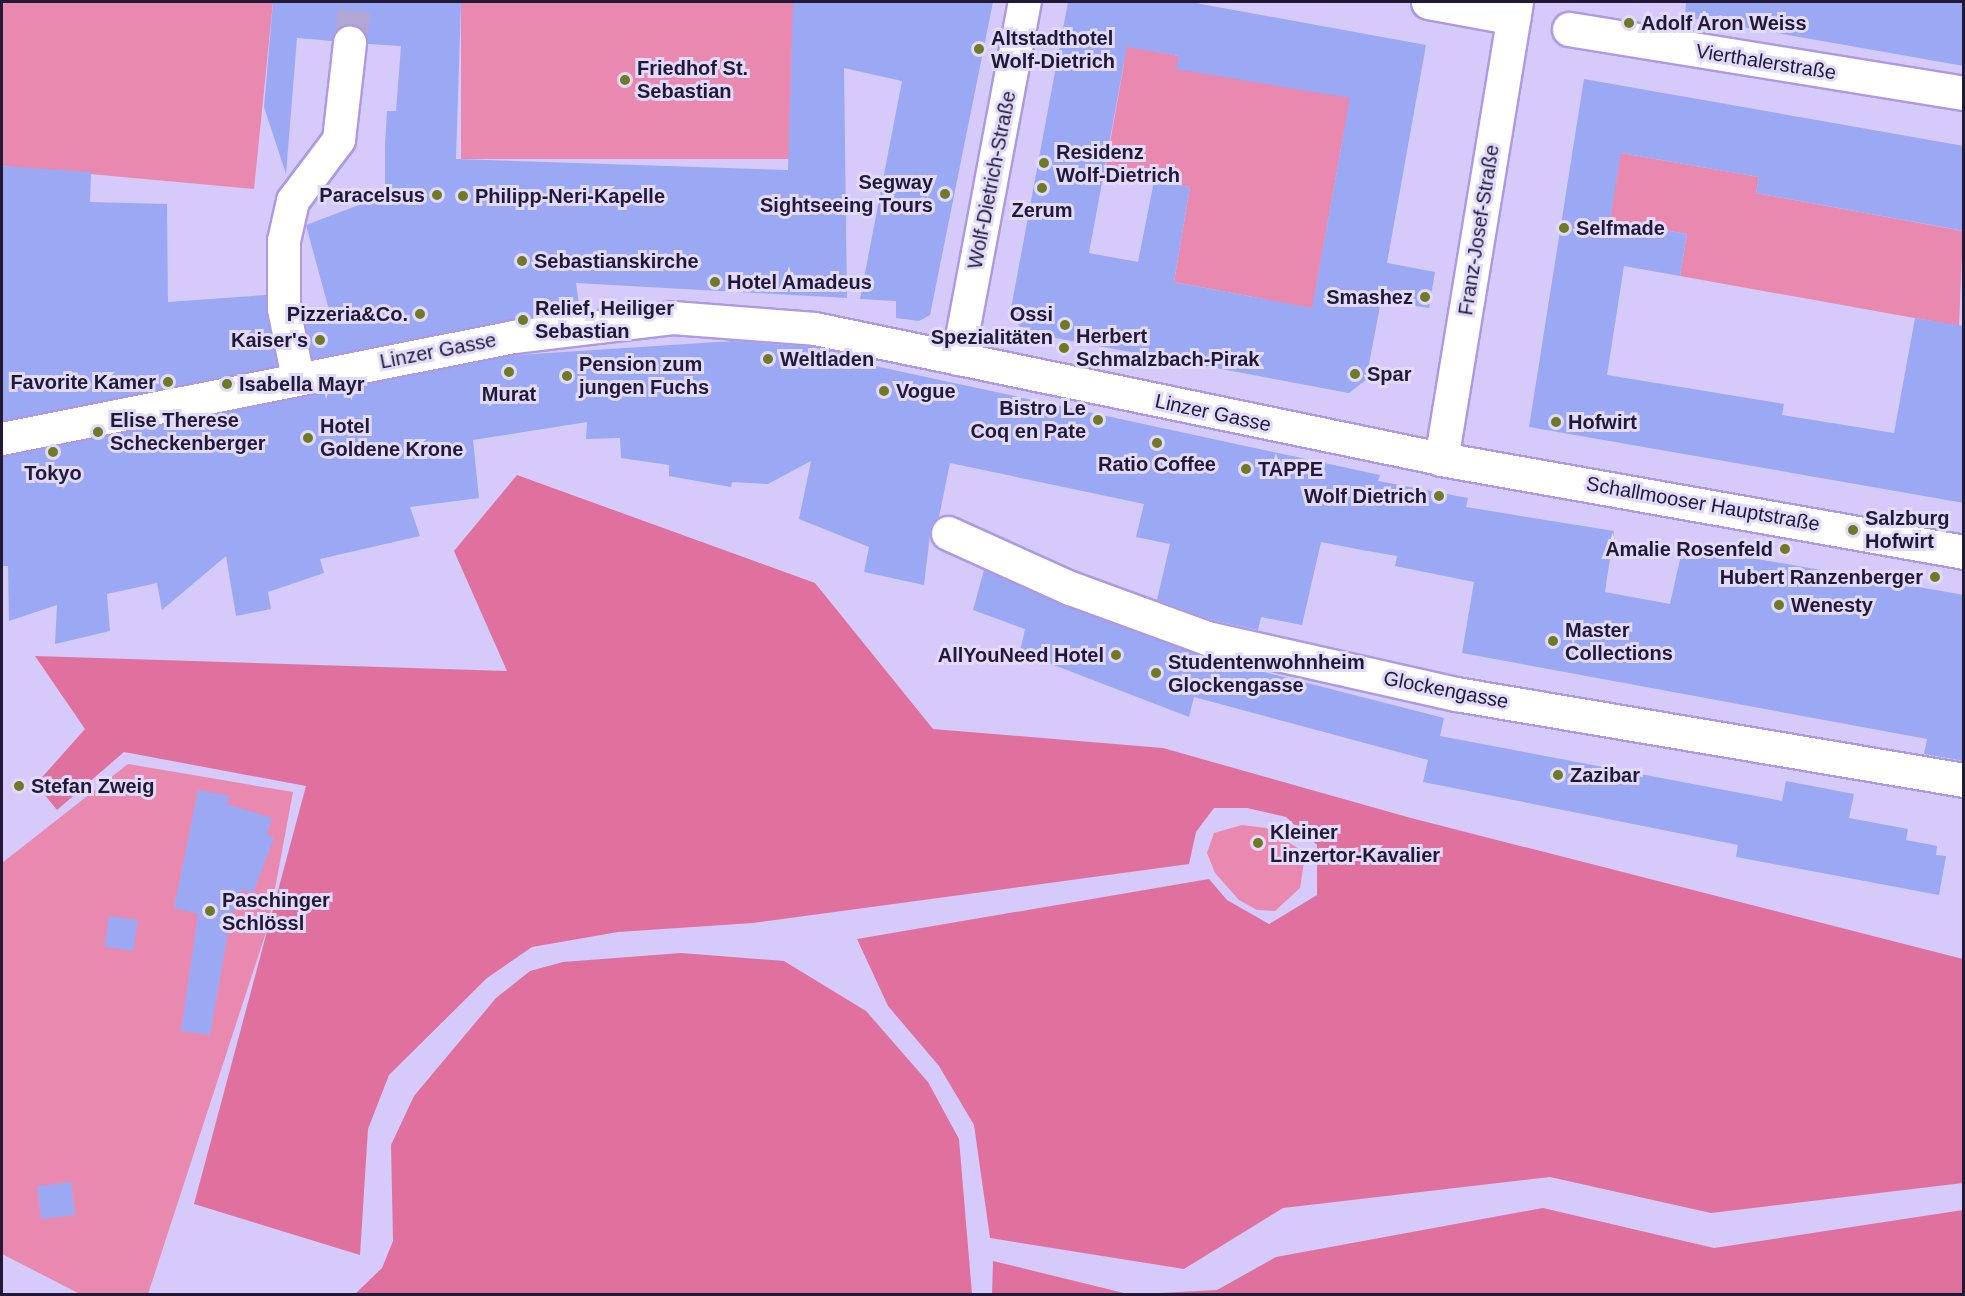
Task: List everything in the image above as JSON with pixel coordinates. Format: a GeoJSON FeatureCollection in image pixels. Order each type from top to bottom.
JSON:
{"type":"FeatureCollection","features":[{"type":"Feature","properties":{"kind":"street","name":"Wolf-Dietrich-Straße"},"geometry":{"type":"LineString","coordinates":[[974,371],[1025,2]]}},
{"type":"Feature","properties":{"kind":"street"},"geometry":{"type":"LineString","coordinates":[[1428,2],[1515,10]]}},
{"type":"Feature","properties":{"kind":"street","name":"Franz-Josef-Straße"},"geometry":{"type":"LineString","coordinates":[[1441,459],[1515,10]]}},
{"type":"Feature","properties":{"kind":"street","name":"Vierthalerstraße"},"geometry":{"type":"LineString","coordinates":[[1569,29],[1964,93]]}},
{"type":"Feature","properties":{"kind":"street"},"geometry":{"type":"LineString","coordinates":[[298,378],[284,309],[284,241],[293,201],[339,140],[350,43]]}},
{"type":"Feature","properties":{"kind":"street","name":"Linzer Gasse"},"geometry":{"type":"LineString","coordinates":[[2,439],[298,378],[514,337],[673,318],[815,329],[974,371],[1441,459]]}},
{"type":"Feature","properties":{"kind":"street","name":"Schallmooser Hauptstraße"},"geometry":{"type":"LineString","coordinates":[[1441,459],[1964,552]]}},
{"type":"Feature","properties":{"kind":"street","name":"Glockengasse"},"geometry":{"type":"LineString","coordinates":[[948,533],[1070,588],[1207,638],[1456,694],[1964,780]]}},
{"type":"Feature","properties":{"kind":"shaded area"},"geometry":{"type":"Polygon","coordinates":[[[2,2],[273,2],[254,189],[2,166],[2,2]]]}},
{"type":"Feature","properties":{"kind":"shaded area","name":"Friedhof St. Sebastian"},"geometry":{"type":"Polygon","coordinates":[[[461,2],[793,2],[793,159],[461,159],[461,2]]]}},
{"type":"Feature","properties":{"kind":"shaded area"},"geometry":{"type":"Polygon","coordinates":[[[1119,44],[1179,56],[1177,69],[1362,89],[1343,137],[1321,260],[1320,318],[1264,299],[1174,282],[1190,187],[1158,182],[1159,174],[1106,165],[1124,64],[1119,44]]]}},
{"type":"Feature","properties":{"kind":"shaded area"},"geometry":{"type":"Polygon","coordinates":[[[1615,152],[1759,177],[1756,193],[1963,231],[1959,326],[1680,276],[1687,234],[1610,221],[1615,152]]]}},
{"type":"Feature","properties":{"kind":"shaded area"},"geometry":{"type":"Polygon","coordinates":[[[517,475],[815,583],[933,729],[1163,748],[1411,818],[1963,959],[1963,1183],[1711,1213],[1550,1177],[1283,1208],[1184,1269],[990,1238],[974,1125],[939,1066],[888,1006],[857,939],[1209,879],[1227,900],[1269,924],[1317,895],[1317,845],[1286,817],[1247,808],[1214,808],[1196,832],[1189,864],[753,923],[618,932],[532,947],[487,978],[389,1075],[368,1129],[360,1255],[194,1204],[306,786],[124,752],[57,810],[36,784],[85,729],[35,656],[507,671],[454,551],[517,475]]]}},
{"type":"Feature","properties":{"kind":"shaded area"},"geometry":{"type":"Polygon","coordinates":[[[128,764],[293,792],[268,926],[148,1294],[80,1294],[2,1254],[2,863],[128,764]]]}},
{"type":"Feature","properties":{"kind":"shaded area","name":"Kleiner Linzertor-Kavalier"},"geometry":{"type":"Polygon","coordinates":[[[1242,825],[1266,828],[1299,849],[1304,862],[1300,888],[1275,911],[1257,910],[1239,900],[1215,873],[1207,853],[1214,833],[1242,825]]]}},
{"type":"Feature","properties":{"kind":"shaded area"},"geometry":{"type":"Polygon","coordinates":[[[681,953],[784,961],[866,1011],[928,1082],[959,1139],[972,1294],[355,1294],[382,1268],[393,1241],[391,1145],[414,1096],[496,998],[530,971],[563,962],[681,953]]]}},
{"type":"Feature","properties":{"kind":"shaded area"},"geometry":{"type":"Polygon","coordinates":[[[1543,1208],[1714,1248],[1963,1210],[1963,1294],[1140,1294],[1217,1290],[1276,1257],[1543,1208]]]}},
{"type":"Feature","properties":{"kind":"shaded area"},"geometry":{"type":"Polygon","coordinates":[[[993,1261],[1128,1294],[992,1294],[993,1261]]]}},
{"type":"Feature","properties":{"kind":"building"},"geometry":{"type":"Polygon","coordinates":[[[273,2],[461,2],[456,159],[788,170],[793,2],[993,2],[930,315],[919,321],[896,318],[896,301],[860,299],[902,81],[844,68],[847,298],[576,283],[580,311],[312,359],[304,317],[329,310],[306,225],[396,191],[385,190],[385,144],[387,111],[396,111],[401,46],[368,44],[361,29],[351,25],[336,32],[332,41],[297,38],[286,174],[264,107],[273,2]]]}},
{"type":"Feature","properties":{"kind":"building"},"geometry":{"type":"Polygon","coordinates":[[[1068,2],[1190,2],[1426,45],[1387,263],[1435,272],[1429,308],[1381,301],[1366,380],[1349,393],[1024,332],[1010,314],[1068,2]],[[1127,47],[1089,253],[1138,262],[1154,181],[1190,187],[1174,282],[1312,308],[1350,98],[1176,69],[1179,56],[1127,47]]]}},
{"type":"Feature","properties":{"kind":"building"},"geometry":{"type":"Polygon","coordinates":[[[1686,2],[1964,2],[1964,66],[1685,17],[1686,2]]]}},
{"type":"Feature","properties":{"kind":"building"},"geometry":{"type":"Polygon","coordinates":[[[1584,79],[1964,146],[1964,231],[1756,193],[1759,177],[1621,153],[1610,221],[1687,234],[1680,276],[1624,266],[1607,375],[1784,404],[1782,415],[1894,433],[1915,318],[1964,326],[1964,503],[1529,427],[1584,79]]]}},
{"type":"Feature","properties":{"kind":"building"},"geometry":{"type":"Polygon","coordinates":[[[2,166],[91,172],[90,202],[167,204],[168,302],[266,295],[277,366],[2,421],[2,166]]]}},
{"type":"Feature","properties":{"kind":"building"},"geometry":{"type":"Polygon","coordinates":[[[733,341],[812,347],[874,360],[875,366],[1380,475],[1378,481],[1468,498],[1466,507],[1614,531],[1605,592],[1670,604],[1683,546],[1964,595],[1964,761],[1924,754],[1927,739],[1462,653],[1474,582],[1395,566],[1397,556],[1321,542],[1302,625],[1261,617],[1258,630],[1212,620],[1157,600],[1170,544],[1136,537],[1144,504],[950,463],[939,517],[931,526],[924,585],[864,572],[869,547],[799,519],[811,461],[768,484],[732,482],[731,487],[669,476],[669,465],[621,458],[620,438],[586,439],[587,422],[473,440],[479,498],[410,507],[420,536],[320,559],[324,573],[268,592],[271,609],[236,616],[226,556],[162,610],[157,583],[107,594],[110,631],[55,644],[57,605],[9,621],[8,566],[2,566],[2,456],[517,355],[733,341]]]}},
{"type":"Feature","properties":{"kind":"building"},"geometry":{"type":"Polygon","coordinates":[[[984,570],[1201,656],[1444,718],[1440,736],[1782,801],[1786,781],[1854,794],[1849,818],[1908,829],[1906,840],[1937,846],[1936,855],[1946,856],[1939,895],[1736,857],[1738,845],[1423,782],[1428,760],[1194,697],[1189,717],[1020,652],[1025,629],[973,610],[984,570]]]}},
{"type":"Feature","properties":{"kind":"building","name":"Paschinger Schlössl"},"geometry":{"type":"Polygon","coordinates":[[[198,790],[230,796],[227,804],[272,818],[267,834],[274,838],[253,893],[241,890],[230,921],[210,1035],[181,1031],[198,914],[174,908],[198,790]]]}},
{"type":"Feature","properties":{"kind":"building"},"geometry":{"type":"Polygon","coordinates":[[[109,916],[138,920],[133,951],[105,947],[109,916]]]}},
{"type":"Feature","properties":{"kind":"building"},"geometry":{"type":"Polygon","coordinates":[[[71,1182],[75,1215],[41,1219],[37,1186],[71,1182]]]}},
{"type":"Feature","properties":{"kind":"tunnel"},"geometry":{"type":"LineString","coordinates":[[350,43],[356,2]]}},
{"type":"Feature","properties":{"kind":"place","name":"Adolf Aron Weiss"},"geometry":{"type":"Point","coordinates":[1629,23]}},
{"type":"Feature","properties":{"kind":"place","name":"Altstadthotel Wolf-Dietrich"},"geometry":{"type":"Point","coordinates":[979,49]}},
{"type":"Feature","properties":{"kind":"place","name":"Friedhof St. Sebastian"},"geometry":{"type":"Point","coordinates":[625,80]}},
{"type":"Feature","properties":{"kind":"place","name":"Residenz Wolf-Dietrich"},"geometry":{"type":"Point","coordinates":[1044,163]}},
{"type":"Feature","properties":{"kind":"place","name":"Zerum"},"geometry":{"type":"Point","coordinates":[1042,188]}},
{"type":"Feature","properties":{"kind":"place","name":"Segway Sightseeing Tours"},"geometry":{"type":"Point","coordinates":[945,194]}},
{"type":"Feature","properties":{"kind":"place","name":"Paracelsus"},"geometry":{"type":"Point","coordinates":[437,195]}},
{"type":"Feature","properties":{"kind":"place","name":"Philipp-Neri-Kapelle"},"geometry":{"type":"Point","coordinates":[463,196]}},
{"type":"Feature","properties":{"kind":"place","name":"Selfmade"},"geometry":{"type":"Point","coordinates":[1564,228]}},
{"type":"Feature","properties":{"kind":"place","name":"Sebastianskirche"},"geometry":{"type":"Point","coordinates":[522,261]}},
{"type":"Feature","properties":{"kind":"place","name":"Hotel Amadeus"},"geometry":{"type":"Point","coordinates":[715,282]}},
{"type":"Feature","properties":{"kind":"place","name":"Smashez"},"geometry":{"type":"Point","coordinates":[1425,297]}},
{"type":"Feature","properties":{"kind":"place","name":"Pizzeria&Co."},"geometry":{"type":"Point","coordinates":[420,314]}},
{"type":"Feature","properties":{"kind":"place","name":"Relief, Heiliger Sebastian"},"geometry":{"type":"Point","coordinates":[523,320]}},
{"type":"Feature","properties":{"kind":"place","name":"Ossi Spezialitäten"},"geometry":{"type":"Point","coordinates":[1065,325]}},
{"type":"Feature","properties":{"kind":"place","name":"Kaiser's"},"geometry":{"type":"Point","coordinates":[320,340]}},
{"type":"Feature","properties":{"kind":"place","name":"Herbert Schmalzbach-Pirak"},"geometry":{"type":"Point","coordinates":[1064,348]}},
{"type":"Feature","properties":{"kind":"place","name":"Weltladen"},"geometry":{"type":"Point","coordinates":[768,359]}},
{"type":"Feature","properties":{"kind":"place","name":"Murat"},"geometry":{"type":"Point","coordinates":[509,372]}},
{"type":"Feature","properties":{"kind":"place","name":"Spar"},"geometry":{"type":"Point","coordinates":[1355,374]}},
{"type":"Feature","properties":{"kind":"place","name":"Pension zum jungen Fuchs"},"geometry":{"type":"Point","coordinates":[567,376]}},
{"type":"Feature","properties":{"kind":"place","name":"Favorite Kamer"},"geometry":{"type":"Point","coordinates":[168,382]}},
{"type":"Feature","properties":{"kind":"place","name":"Isabella Mayr"},"geometry":{"type":"Point","coordinates":[227,384]}},
{"type":"Feature","properties":{"kind":"place","name":"Vogue"},"geometry":{"type":"Point","coordinates":[884,391]}},
{"type":"Feature","properties":{"kind":"place","name":"Bistro Le Coq en Pate"},"geometry":{"type":"Point","coordinates":[1098,420]}},
{"type":"Feature","properties":{"kind":"place","name":"Hofwirt"},"geometry":{"type":"Point","coordinates":[1556,422]}},
{"type":"Feature","properties":{"kind":"place","name":"Elise Therese Scheckenberger"},"geometry":{"type":"Point","coordinates":[98,432]}},
{"type":"Feature","properties":{"kind":"place","name":"Hotel Goldene Krone"},"geometry":{"type":"Point","coordinates":[308,438]}},
{"type":"Feature","properties":{"kind":"place","name":"Ratio Coffee"},"geometry":{"type":"Point","coordinates":[1157,443]}},
{"type":"Feature","properties":{"kind":"place","name":"Tokyo"},"geometry":{"type":"Point","coordinates":[53,452]}},
{"type":"Feature","properties":{"kind":"place","name":"TAPPE"},"geometry":{"type":"Point","coordinates":[1246,469]}},
{"type":"Feature","properties":{"kind":"place","name":"Wolf Dietrich"},"geometry":{"type":"Point","coordinates":[1439,496]}},
{"type":"Feature","properties":{"kind":"place","name":"Salzburg Hofwirt"},"geometry":{"type":"Point","coordinates":[1853,530]}},
{"type":"Feature","properties":{"kind":"place","name":"Amalie Rosenfeld"},"geometry":{"type":"Point","coordinates":[1785,549]}},
{"type":"Feature","properties":{"kind":"place","name":"Hubert Ranzenberger"},"geometry":{"type":"Point","coordinates":[1935,577]}},
{"type":"Feature","properties":{"kind":"place","name":"Wenesty"},"geometry":{"type":"Point","coordinates":[1779,605]}},
{"type":"Feature","properties":{"kind":"place","name":"Master Collections"},"geometry":{"type":"Point","coordinates":[1553,641]}},
{"type":"Feature","properties":{"kind":"place","name":"AllYouNeed Hotel"},"geometry":{"type":"Point","coordinates":[1116,655]}},
{"type":"Feature","properties":{"kind":"place","name":"Studentenwohnheim Glockengasse"},"geometry":{"type":"Point","coordinates":[1156,673]}},
{"type":"Feature","properties":{"kind":"place","name":"Zazibar"},"geometry":{"type":"Point","coordinates":[1558,775]}},
{"type":"Feature","properties":{"kind":"place","name":"Stefan Zweig"},"geometry":{"type":"Point","coordinates":[19,786]}},
{"type":"Feature","properties":{"kind":"place","name":"Kleiner Linzertor-Kavalier"},"geometry":{"type":"Point","coordinates":[1258,843]}},
{"type":"Feature","properties":{"kind":"place","name":"Paschinger Schlössl"},"geometry":{"type":"Point","coordinates":[210,911]}}]}
